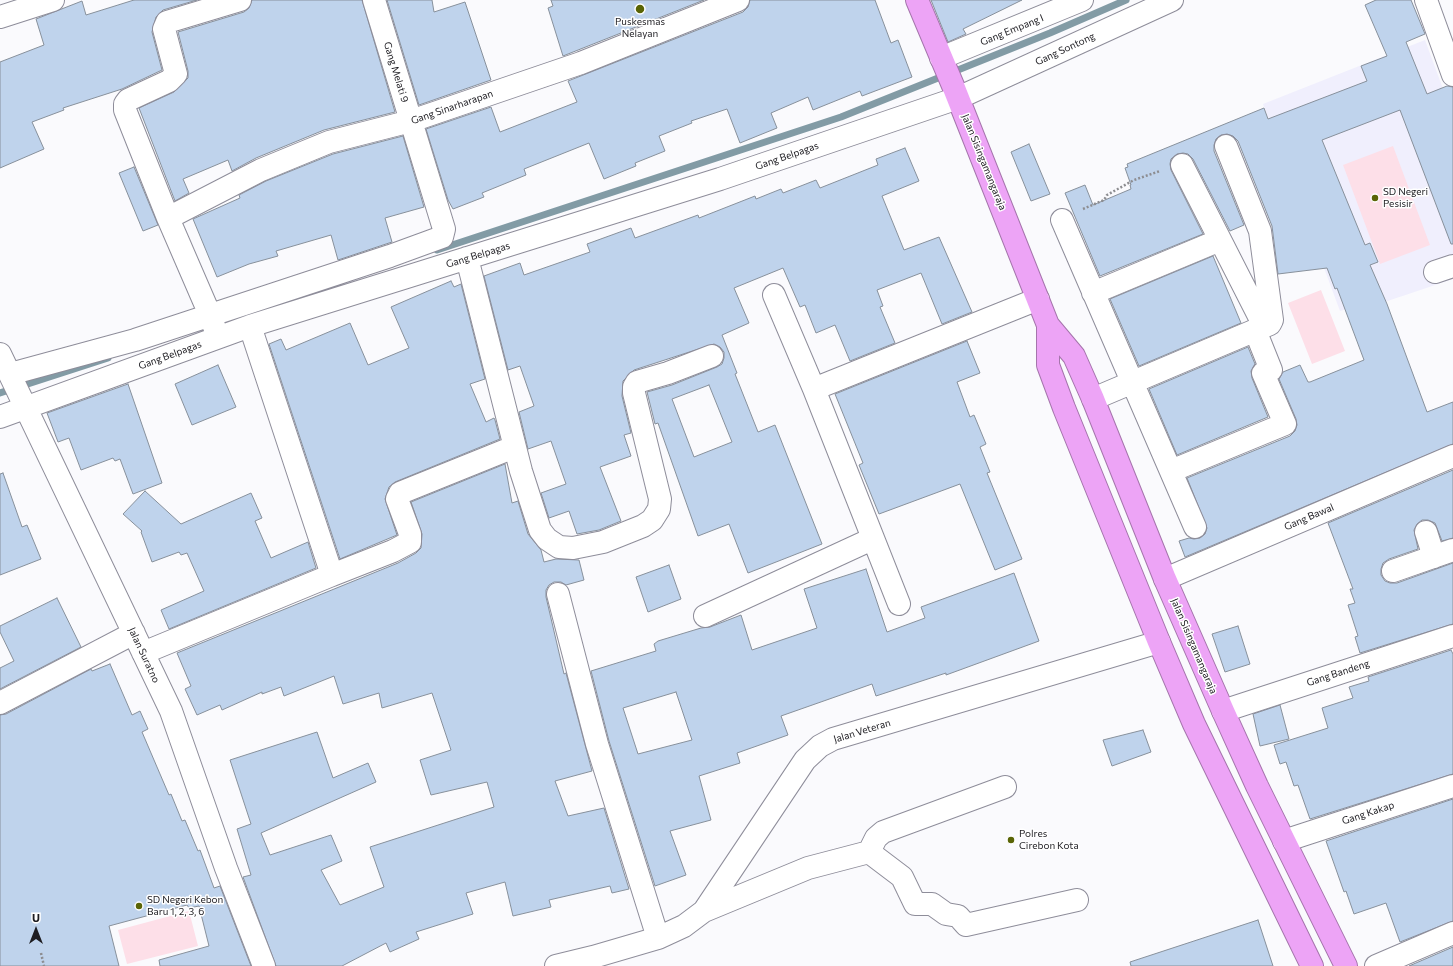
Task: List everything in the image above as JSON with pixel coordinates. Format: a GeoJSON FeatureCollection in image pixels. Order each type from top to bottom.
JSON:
{"type":"FeatureCollection","features":[{"type":"Feature","properties":{"kind":"highway","name":"Jalan Sisingamangaraja"},"geometry":{"type":"LineString","coordinates":[[917,0],[956,93],[1048,325],[1074,356],[1093,399],[1165,579],[1223,711],[1284,841],[1346,966]]}},
{"type":"Feature","properties":{"kind":"highway","name":"Jalan Sisingamangaraja"},"geometry":{"type":"LineString","coordinates":[[1048,325],[1048,365],[1159,642],[1194,724],[1312,966]]}},
{"type":"Feature","properties":{"kind":"street"},"geometry":{"type":"LineString","coordinates":[[0,17],[53,0]]}},
{"type":"Feature","properties":{"kind":"street"},"geometry":{"type":"LineString","coordinates":[[214,326],[168,218],[125,110],[125,104],[128,100],[169,81],[176,74],[164,29],[167,22],[240,0]]}},
{"type":"Feature","properties":{"kind":"street","name":"Gang Melati 9"},"geometry":{"type":"LineString","coordinates":[[366,277],[442,236],[444,229],[374,0]]}},
{"type":"Feature","properties":{"kind":"street","name":"Gang Sinarharapan"},"geometry":{"type":"LineString","coordinates":[[168,218],[261,170],[329,142],[411,121],[582,63],[738,0]]}},
{"type":"Feature","properties":{"kind":"street","name":"Gang Empang I"},"geometry":{"type":"LineString","coordinates":[[943,62],[1082,0]]}},
{"type":"Feature","properties":{"kind":"street","name":"Gang Sontong"},"geometry":{"type":"LineString","coordinates":[[956,93],[1172,0]]}},
{"type":"Feature","properties":{"kind":"street"},"geometry":{"type":"LineString","coordinates":[[1426,0],[1453,75]]}},
{"type":"Feature","properties":{"kind":"street","name":"Gang Belpagas"},"geometry":{"type":"LineString","coordinates":[[366,277],[467,258],[720,179],[956,93]]}},
{"type":"Feature","properties":{"kind":"street"},"geometry":{"type":"LineString","coordinates":[[1093,399],[1263,327],[1272,320],[1260,231],[1226,146]]}},
{"type":"Feature","properties":{"kind":"street"},"geometry":{"type":"LineString","coordinates":[[1171,472],[1285,424],[1263,373],[1271,370],[1263,327],[1182,164]]}},
{"type":"Feature","properties":{"kind":"street"},"geometry":{"type":"LineString","coordinates":[[1062,220],[1195,527]]}},
{"type":"Feature","properties":{"kind":"street"},"geometry":{"type":"LineString","coordinates":[[1093,293],[1220,240]]}},
{"type":"Feature","properties":{"kind":"street"},"geometry":{"type":"LineString","coordinates":[[467,258],[514,447],[540,530],[554,545],[563,548],[573,548],[603,542],[643,526],[652,520],[659,509],[660,498],[634,393],[634,387],[637,382],[668,373],[712,356]]}},
{"type":"Feature","properties":{"kind":"street"},"geometry":{"type":"LineString","coordinates":[[12,378],[135,340],[214,326],[366,277]]}},
{"type":"Feature","properties":{"kind":"street","name":"Gang Belpagas"},"geometry":{"type":"LineString","coordinates":[[0,417],[214,326],[250,326],[329,289]]}},
{"type":"Feature","properties":{"kind":"street"},"geometry":{"type":"LineString","coordinates":[[774,295],[814,389],[872,539],[899,604]]}},
{"type":"Feature","properties":{"kind":"street"},"geometry":{"type":"LineString","coordinates":[[814,389],[1038,299]]}},
{"type":"Feature","properties":{"kind":"street"},"geometry":{"type":"LineString","coordinates":[[250,326],[332,575]]}},
{"type":"Feature","properties":{"kind":"street","name":"Jalan Suratno"},"geometry":{"type":"LineString","coordinates":[[0,354],[171,711],[226,868],[264,966]]}},
{"type":"Feature","properties":{"kind":"street"},"geometry":{"type":"LineString","coordinates":[[143,653],[408,545],[411,539],[396,498],[400,493],[514,447]]}},
{"type":"Feature","properties":{"kind":"street","name":"Gang Bawal"},"geometry":{"type":"LineString","coordinates":[[1165,579],[1453,456]]}},
{"type":"Feature","properties":{"kind":"street"},"geometry":{"type":"LineString","coordinates":[[1392,570],[1443,553],[1426,532]]}},
{"type":"Feature","properties":{"kind":"street"},"geometry":{"type":"LineString","coordinates":[[705,616],[872,539]]}},
{"type":"Feature","properties":{"kind":"street"},"geometry":{"type":"LineString","coordinates":[[558,594],[597,744],[658,938]]}},
{"type":"Feature","properties":{"kind":"street"},"geometry":{"type":"LineString","coordinates":[[0,703],[134,633]]}},
{"type":"Feature","properties":{"kind":"street","name":"Gang Bandeng"},"geometry":{"type":"LineString","coordinates":[[1223,711],[1453,636]]}},
{"type":"Feature","properties":{"kind":"street","name":"Jalan Veteran"},"geometry":{"type":"LineString","coordinates":[[556,966],[658,938],[684,926],[704,911],[804,760],[820,746],[841,736],[1159,642]]}},
{"type":"Feature","properties":{"kind":"street","name":"Gang Kakap"},"geometry":{"type":"LineString","coordinates":[[1284,841],[1453,786]]}},
{"type":"Feature","properties":{"kind":"street"},"geometry":{"type":"LineString","coordinates":[[704,911],[808,868],[869,852],[876,838],[884,832],[1005,788]]}},
{"type":"Feature","properties":{"kind":"street"},"geometry":{"type":"LineString","coordinates":[[869,852],[902,877],[915,904],[932,904],[946,914],[958,916],[966,925],[1077,900]]}},
{"type":"Feature","properties":{"kind":"street"},"geometry":{"type":"LineString","coordinates":[[1376,966],[1453,933]]}},
{"type":"Feature","properties":{"kind":"path"},"geometry":{"type":"LineString","coordinates":[[1062,220],[1066,216],[1104,200],[1107,195],[1134,180],[1182,164]]}},
{"type":"Feature","properties":{"kind":"path"},"geometry":{"type":"LineString","coordinates":[[41,953],[44,966]]}},
{"type":"Feature","properties":{"kind":"shaded area","name":"SD Negeri Pesisir"},"geometry":{"type":"Polygon","coordinates":[[[1425,40],[1453,116],[1453,279],[1349,314],[1347,309],[1340,311],[1263,104],[1425,40]]]}},
{"type":"Feature","properties":{"kind":"shaded area"},"geometry":{"type":"Polygon","coordinates":[[[1393,146],[1430,245],[1380,264],[1343,165],[1393,146]]]}},
{"type":"Feature","properties":{"kind":"shaded area"},"geometry":{"type":"Polygon","coordinates":[[[1321,290],[1345,351],[1312,364],[1288,303],[1321,290]]]}},
{"type":"Feature","properties":{"kind":"shaded area"},"geometry":{"type":"Polygon","coordinates":[[[189,911],[198,946],[127,964],[118,930],[189,911]]]}},
{"type":"Feature","properties":{"kind":"building"},"geometry":{"type":"Polygon","coordinates":[[[134,0],[197,0],[163,10],[156,17],[152,32],[162,70],[122,89],[63,108],[64,110],[32,122],[44,149],[0,168],[0,62],[44,45],[36,19],[82,1],[86,15],[134,0]]]}},
{"type":"Feature","properties":{"kind":"building"},"geometry":{"type":"Polygon","coordinates":[[[252,0],[362,0],[395,112],[324,130],[256,158],[232,171],[228,160],[183,179],[189,193],[175,201],[139,108],[174,92],[188,78],[188,71],[178,32],[244,12],[249,8],[252,0]]]}},
{"type":"Feature","properties":{"kind":"building"},"geometry":{"type":"Polygon","coordinates":[[[387,0],[432,0],[434,12],[465,2],[491,80],[419,105],[387,0]]]}},
{"type":"Feature","properties":{"kind":"building"},"geometry":{"type":"Polygon","coordinates":[[[551,0],[704,0],[563,56],[548,8],[553,6],[551,0]]]}},
{"type":"Feature","properties":{"kind":"building"},"geometry":{"type":"Polygon","coordinates":[[[750,0],[875,0],[891,43],[898,40],[912,77],[862,96],[860,91],[813,110],[808,97],[771,113],[777,128],[740,143],[727,109],[691,121],[692,123],[659,136],[665,151],[635,163],[636,166],[604,179],[589,143],[524,169],[526,175],[482,193],[484,197],[453,209],[448,200],[426,129],[491,107],[500,132],[577,102],[568,81],[743,12],[748,7],[750,0]]]}},
{"type":"Feature","properties":{"kind":"building"},"geometry":{"type":"Polygon","coordinates":[[[931,0],[1022,0],[963,29],[966,34],[948,42],[931,0]]]}},
{"type":"Feature","properties":{"kind":"building"},"geometry":{"type":"Polygon","coordinates":[[[1376,0],[1411,0],[1425,34],[1406,42],[1427,94],[1447,86],[1453,87],[1453,244],[1451,244],[1400,110],[1322,140],[1365,245],[1370,243],[1378,262],[1370,265],[1387,304],[1427,412],[1453,402],[1453,444],[1185,557],[1179,541],[1189,538],[1200,538],[1205,534],[1207,528],[1187,478],[1290,436],[1295,431],[1297,425],[1296,419],[1279,379],[1283,372],[1300,365],[1308,382],[1310,382],[1364,360],[1337,288],[1335,289],[1327,268],[1278,274],[1272,226],[1238,141],[1233,136],[1227,134],[1221,135],[1216,139],[1214,151],[1244,225],[1230,231],[1193,159],[1188,154],[1177,154],[1171,159],[1171,170],[1203,234],[1100,276],[1065,193],[1085,185],[1093,205],[1131,189],[1125,168],[1128,167],[1127,164],[1264,108],[1268,119],[1367,81],[1361,66],[1387,56],[1365,5],[1376,0]]]}},
{"type":"Feature","properties":{"kind":"building"},"geometry":{"type":"Polygon","coordinates":[[[403,136],[424,207],[385,218],[392,242],[338,260],[331,235],[276,251],[278,256],[249,264],[217,277],[193,219],[240,198],[239,195],[266,181],[333,154],[403,136]]]}},
{"type":"Feature","properties":{"kind":"building"},"geometry":{"type":"Polygon","coordinates":[[[1029,144],[1050,194],[1031,201],[1011,152],[1029,144]]]}},
{"type":"Feature","properties":{"kind":"building"},"geometry":{"type":"Polygon","coordinates":[[[905,148],[919,181],[882,196],[904,250],[939,237],[972,312],[942,324],[921,273],[877,290],[883,306],[880,307],[895,343],[850,361],[835,325],[816,333],[805,305],[800,307],[783,268],[734,288],[749,323],[722,335],[737,373],[735,374],[758,432],[775,425],[822,544],[748,573],[729,524],[698,536],[658,423],[655,424],[647,392],[672,385],[722,364],[724,352],[720,347],[714,344],[634,370],[623,381],[622,396],[631,433],[624,435],[631,456],[600,467],[621,521],[599,530],[577,534],[569,511],[549,518],[541,493],[566,484],[551,441],[528,449],[519,412],[534,406],[520,366],[508,370],[484,276],[520,263],[524,275],[590,252],[587,244],[631,228],[635,238],[698,215],[699,218],[755,196],[756,199],[781,189],[783,193],[816,180],[820,188],[878,165],[876,159],[905,148]],[[709,385],[672,399],[694,457],[732,442],[709,385]]]}},
{"type":"Feature","properties":{"kind":"building"},"geometry":{"type":"Polygon","coordinates":[[[134,167],[158,225],[143,231],[119,173],[134,167]]]}},
{"type":"Feature","properties":{"kind":"building"},"geometry":{"type":"Polygon","coordinates":[[[1213,256],[1241,323],[1139,366],[1110,299],[1213,256]]]}},
{"type":"Feature","properties":{"kind":"building"},"geometry":{"type":"Polygon","coordinates":[[[451,281],[454,287],[461,284],[485,379],[470,384],[486,422],[494,418],[500,439],[395,482],[389,487],[385,499],[397,535],[340,559],[269,344],[281,339],[286,350],[350,323],[368,365],[409,348],[391,307],[451,281]]]}},
{"type":"Feature","properties":{"kind":"building"},"geometry":{"type":"Polygon","coordinates":[[[967,341],[980,373],[957,382],[970,417],[974,415],[986,444],[980,447],[990,472],[987,473],[1022,559],[995,570],[960,484],[879,514],[859,465],[863,463],[835,394],[967,341]]]}},
{"type":"Feature","properties":{"kind":"building"},"geometry":{"type":"Polygon","coordinates":[[[1248,347],[1255,364],[1251,371],[1252,378],[1268,417],[1177,455],[1149,389],[1248,347]]]}},
{"type":"Feature","properties":{"kind":"building"},"geometry":{"type":"Polygon","coordinates":[[[218,365],[236,407],[192,425],[175,384],[218,365]]]}},
{"type":"Feature","properties":{"kind":"building"},"geometry":{"type":"Polygon","coordinates":[[[128,384],[162,483],[133,494],[120,459],[115,461],[113,458],[81,470],[69,438],[58,442],[47,413],[128,384]]]}},
{"type":"Feature","properties":{"kind":"building"},"geometry":{"type":"Polygon","coordinates":[[[505,464],[512,503],[518,501],[528,534],[541,550],[544,562],[556,559],[579,560],[584,580],[566,585],[561,582],[554,582],[549,585],[546,590],[546,597],[564,674],[566,673],[592,771],[555,781],[568,816],[604,808],[629,889],[612,893],[610,886],[549,900],[551,907],[513,916],[505,882],[466,893],[473,914],[416,932],[419,939],[390,952],[386,943],[342,966],[276,966],[243,877],[251,875],[237,829],[251,824],[230,760],[317,732],[333,778],[368,763],[376,782],[261,833],[270,855],[331,835],[342,861],[321,870],[340,905],[384,887],[370,847],[494,807],[487,782],[431,795],[420,760],[451,750],[432,693],[382,708],[379,693],[343,704],[334,676],[284,696],[281,687],[262,694],[262,692],[222,710],[220,705],[197,715],[185,689],[191,686],[177,653],[398,563],[416,553],[421,548],[422,534],[411,502],[505,464]]]}},
{"type":"Feature","properties":{"kind":"building"},"geometry":{"type":"Polygon","coordinates":[[[1453,470],[1453,538],[1442,541],[1435,523],[1428,520],[1422,520],[1417,524],[1414,530],[1418,549],[1389,559],[1383,563],[1381,575],[1385,581],[1397,583],[1453,563],[1453,624],[1360,653],[1355,637],[1358,636],[1348,605],[1355,603],[1350,589],[1353,589],[1328,523],[1453,470]]]}},
{"type":"Feature","properties":{"kind":"building"},"geometry":{"type":"Polygon","coordinates":[[[3,473],[22,527],[27,525],[41,559],[0,575],[0,474],[3,473]]]}},
{"type":"Feature","properties":{"kind":"building"},"geometry":{"type":"Polygon","coordinates":[[[145,491],[181,524],[251,493],[262,518],[255,521],[271,558],[308,542],[316,568],[169,629],[161,610],[204,591],[187,553],[181,555],[179,552],[152,562],[141,532],[142,531],[123,514],[145,491]]]}},
{"type":"Feature","properties":{"kind":"building"},"geometry":{"type":"Polygon","coordinates":[[[669,565],[681,599],[648,612],[636,577],[669,565]]]}},
{"type":"Feature","properties":{"kind":"building"},"geometry":{"type":"Polygon","coordinates":[[[866,569],[887,632],[925,618],[921,607],[1014,573],[1039,641],[946,675],[946,673],[876,696],[872,684],[781,716],[788,735],[737,753],[740,763],[699,776],[711,820],[670,831],[686,875],[655,886],[609,741],[591,671],[656,651],[654,644],[658,641],[701,628],[710,627],[741,615],[752,650],[817,628],[804,589],[866,569]],[[676,692],[623,708],[638,754],[692,740],[676,692]]]}},
{"type":"Feature","properties":{"kind":"building"},"geometry":{"type":"Polygon","coordinates":[[[57,598],[81,647],[0,689],[0,668],[14,661],[0,632],[0,626],[57,598]]]}},
{"type":"Feature","properties":{"kind":"building"},"geometry":{"type":"Polygon","coordinates":[[[1238,626],[1250,664],[1225,672],[1212,634],[1238,626]]]}},
{"type":"Feature","properties":{"kind":"building"},"geometry":{"type":"Polygon","coordinates":[[[1451,650],[1453,654],[1453,774],[1310,819],[1298,785],[1294,786],[1286,762],[1280,764],[1274,745],[1328,728],[1322,708],[1353,698],[1349,687],[1369,681],[1368,677],[1451,650]]]}},
{"type":"Feature","properties":{"kind":"building"},"geometry":{"type":"Polygon","coordinates":[[[110,664],[132,715],[140,711],[148,729],[142,732],[169,795],[171,794],[182,821],[185,820],[198,851],[200,850],[214,888],[220,886],[251,966],[160,966],[159,960],[209,946],[199,906],[189,908],[187,905],[109,926],[119,966],[0,966],[0,715],[6,714],[91,669],[92,671],[110,664]]]}},
{"type":"Feature","properties":{"kind":"building"},"geometry":{"type":"Polygon","coordinates":[[[1280,705],[1289,739],[1260,746],[1253,714],[1280,705]]]}},
{"type":"Feature","properties":{"kind":"building"},"geometry":{"type":"Polygon","coordinates":[[[1143,730],[1151,752],[1112,766],[1103,740],[1143,730]]]}},
{"type":"Feature","properties":{"kind":"building"},"geometry":{"type":"Polygon","coordinates":[[[1453,799],[1453,921],[1400,942],[1386,903],[1354,914],[1346,891],[1344,892],[1326,841],[1453,799]]]}},
{"type":"Feature","properties":{"kind":"building"},"geometry":{"type":"Polygon","coordinates":[[[1258,920],[1273,966],[1131,966],[1130,962],[1258,920]]]}},
{"type":"Feature","properties":{"kind":"building"},"geometry":{"type":"Polygon","coordinates":[[[1453,947],[1453,966],[1409,966],[1453,947]]]}},
{"type":"Feature","properties":{"kind":"waterway"},"geometry":{"type":"LineString","coordinates":[[437,250],[841,117],[1050,33],[1126,0]]}},
{"type":"Feature","properties":{"kind":"waterway"},"geometry":{"type":"LineString","coordinates":[[0,393],[108,358]]}},
{"type":"Feature","properties":{"kind":"place","name":"Puskesmas Nelayan"},"geometry":{"type":"Point","coordinates":[640,9]}},
{"type":"Feature","properties":{"kind":"place","name":"SD Negeri Pesisir"},"geometry":{"type":"Point","coordinates":[1375,198]}},
{"type":"Feature","properties":{"kind":"place","name":"Polres Cirebon Kota"},"geometry":{"type":"Point","coordinates":[1011,840]}},
{"type":"Feature","properties":{"kind":"place","name":"SD Negeri Kebon Baru 1, 2, 3, 6"},"geometry":{"type":"Point","coordinates":[139,906]}}]}
